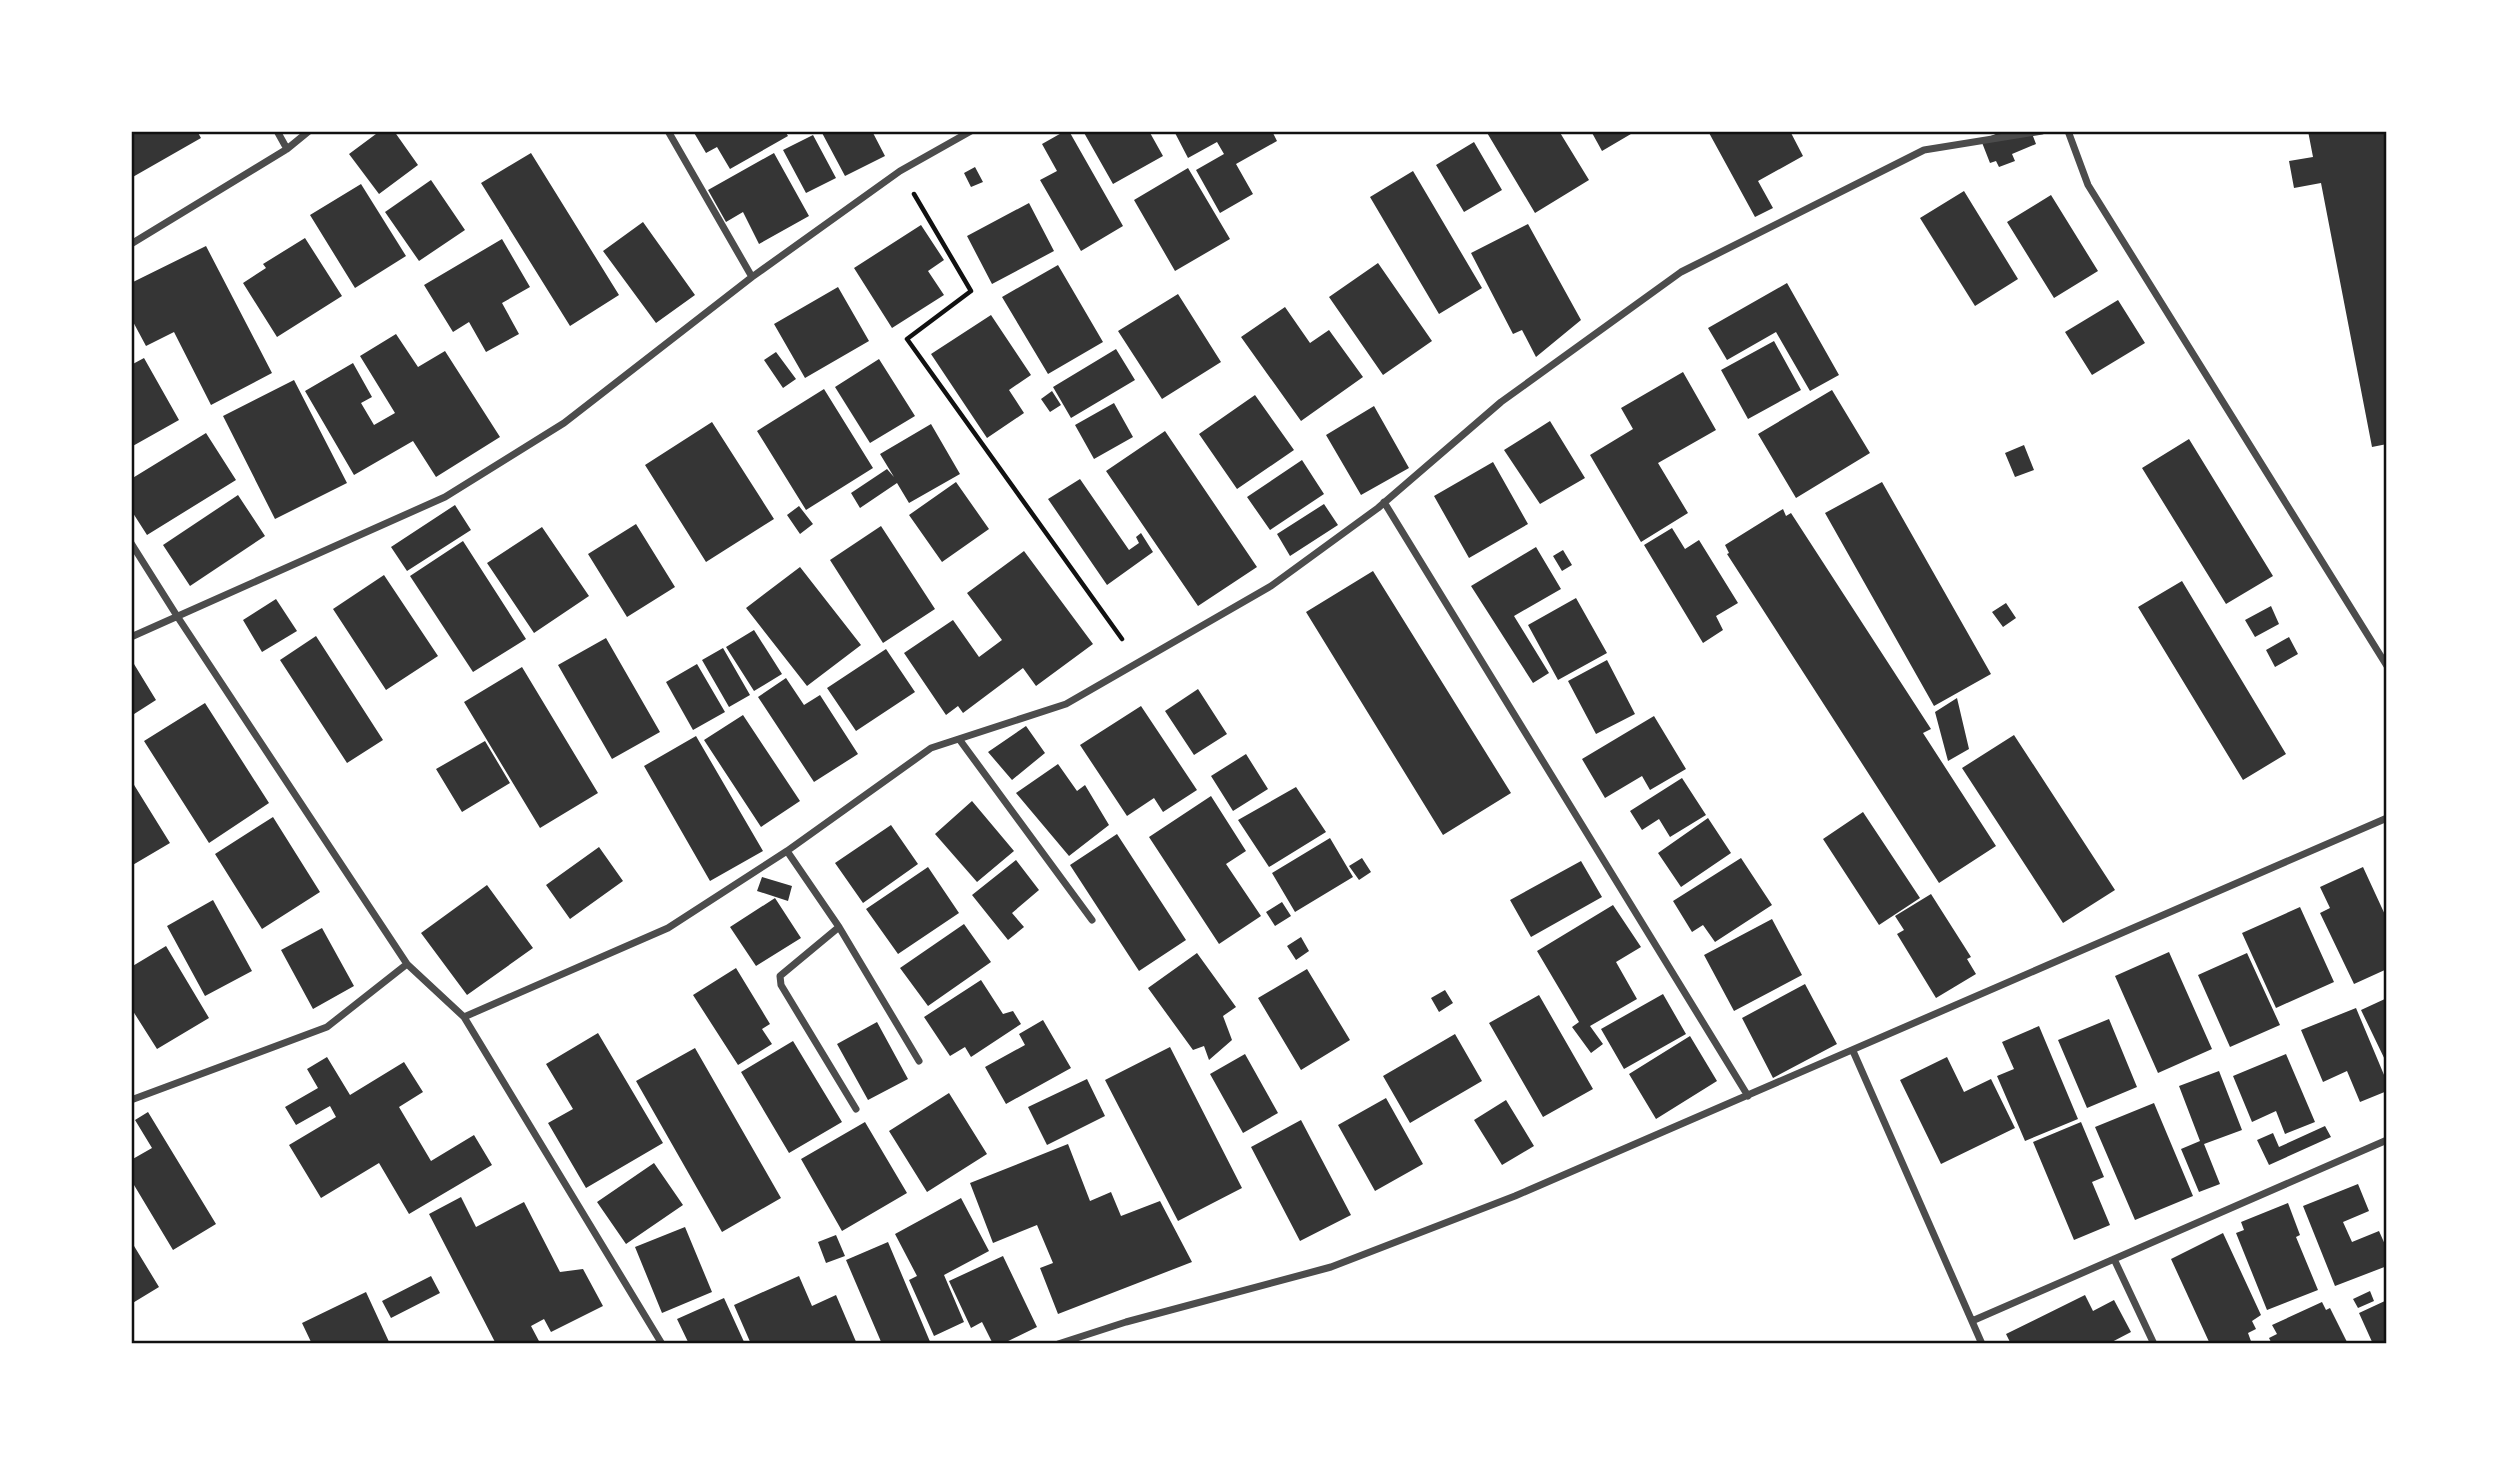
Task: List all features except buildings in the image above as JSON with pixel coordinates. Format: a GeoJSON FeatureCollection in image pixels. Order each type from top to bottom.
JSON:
{"type":"FeatureCollection","features":[{"type":"Feature","properties":{"kind":"street"},"geometry":{"type":"LineString","coordinates":[[277,131],[287,149]]}},
{"type":"Feature","properties":{"kind":"street"},"geometry":{"type":"LineString","coordinates":[[131,244],[287,149],[309,131]]}},
{"type":"Feature","properties":{"kind":"street"},"geometry":{"type":"LineString","coordinates":[[668,131],[752,277]]}},
{"type":"Feature","properties":{"kind":"street"},"geometry":{"type":"LineString","coordinates":[[131,637],[445,497],[564,423],[752,277],[900,171],[971,131]]}},
{"type":"Feature","properties":{"kind":"street"},"geometry":{"type":"LineString","coordinates":[[464,1017],[668,928],[787,851],[931,748],[1066,704],[1271,586],[1384,502],[1501,402],[1681,272],[1924,150],[2042,131]]}},
{"type":"Feature","properties":{"kind":"street"},"geometry":{"type":"LineString","coordinates":[[2068,131],[2088,185],[2387,666]]}},
{"type":"Feature","properties":{"kind":"street"},"geometry":{"type":"LineString","coordinates":[[1384,502],[1748,1096]]}},
{"type":"Feature","properties":{"kind":"street"},"geometry":{"type":"LineString","coordinates":[[131,543],[407,964],[464,1017],[662,1344]]}},
{"type":"Feature","properties":{"kind":"street"},"geometry":{"type":"LineString","coordinates":[[959,739],[1093,920]]}},
{"type":"Feature","properties":{"kind":"street"},"geometry":{"type":"LineString","coordinates":[[1058,1344],[1126,1322],[1331,1267],[1515,1196],[2387,818]]}},
{"type":"Feature","properties":{"kind":"street"},"geometry":{"type":"LineString","coordinates":[[787,851],[839,927],[919,1061]]}},
{"type":"Feature","properties":{"kind":"street"},"geometry":{"type":"LineString","coordinates":[[839,927],[780,976],[781,985],[856,1109]]}},
{"type":"Feature","properties":{"kind":"street"},"geometry":{"type":"LineString","coordinates":[[131,1100],[327,1027],[407,964]]}},
{"type":"Feature","properties":{"kind":"street"},"geometry":{"type":"LineString","coordinates":[[1853,1051],[1982,1344]]}},
{"type":"Feature","properties":{"kind":"street"},"geometry":{"type":"LineString","coordinates":[[1972,1321],[2387,1140]]}},
{"type":"Feature","properties":{"kind":"street"},"geometry":{"type":"LineString","coordinates":[[2114,1259],[2154,1344]]}},
{"type":"Feature","properties":{"kind":"path"},"geometry":{"type":"LineString","coordinates":[[900,171],[971,291],[907,339],[1138,663]]}}]}
